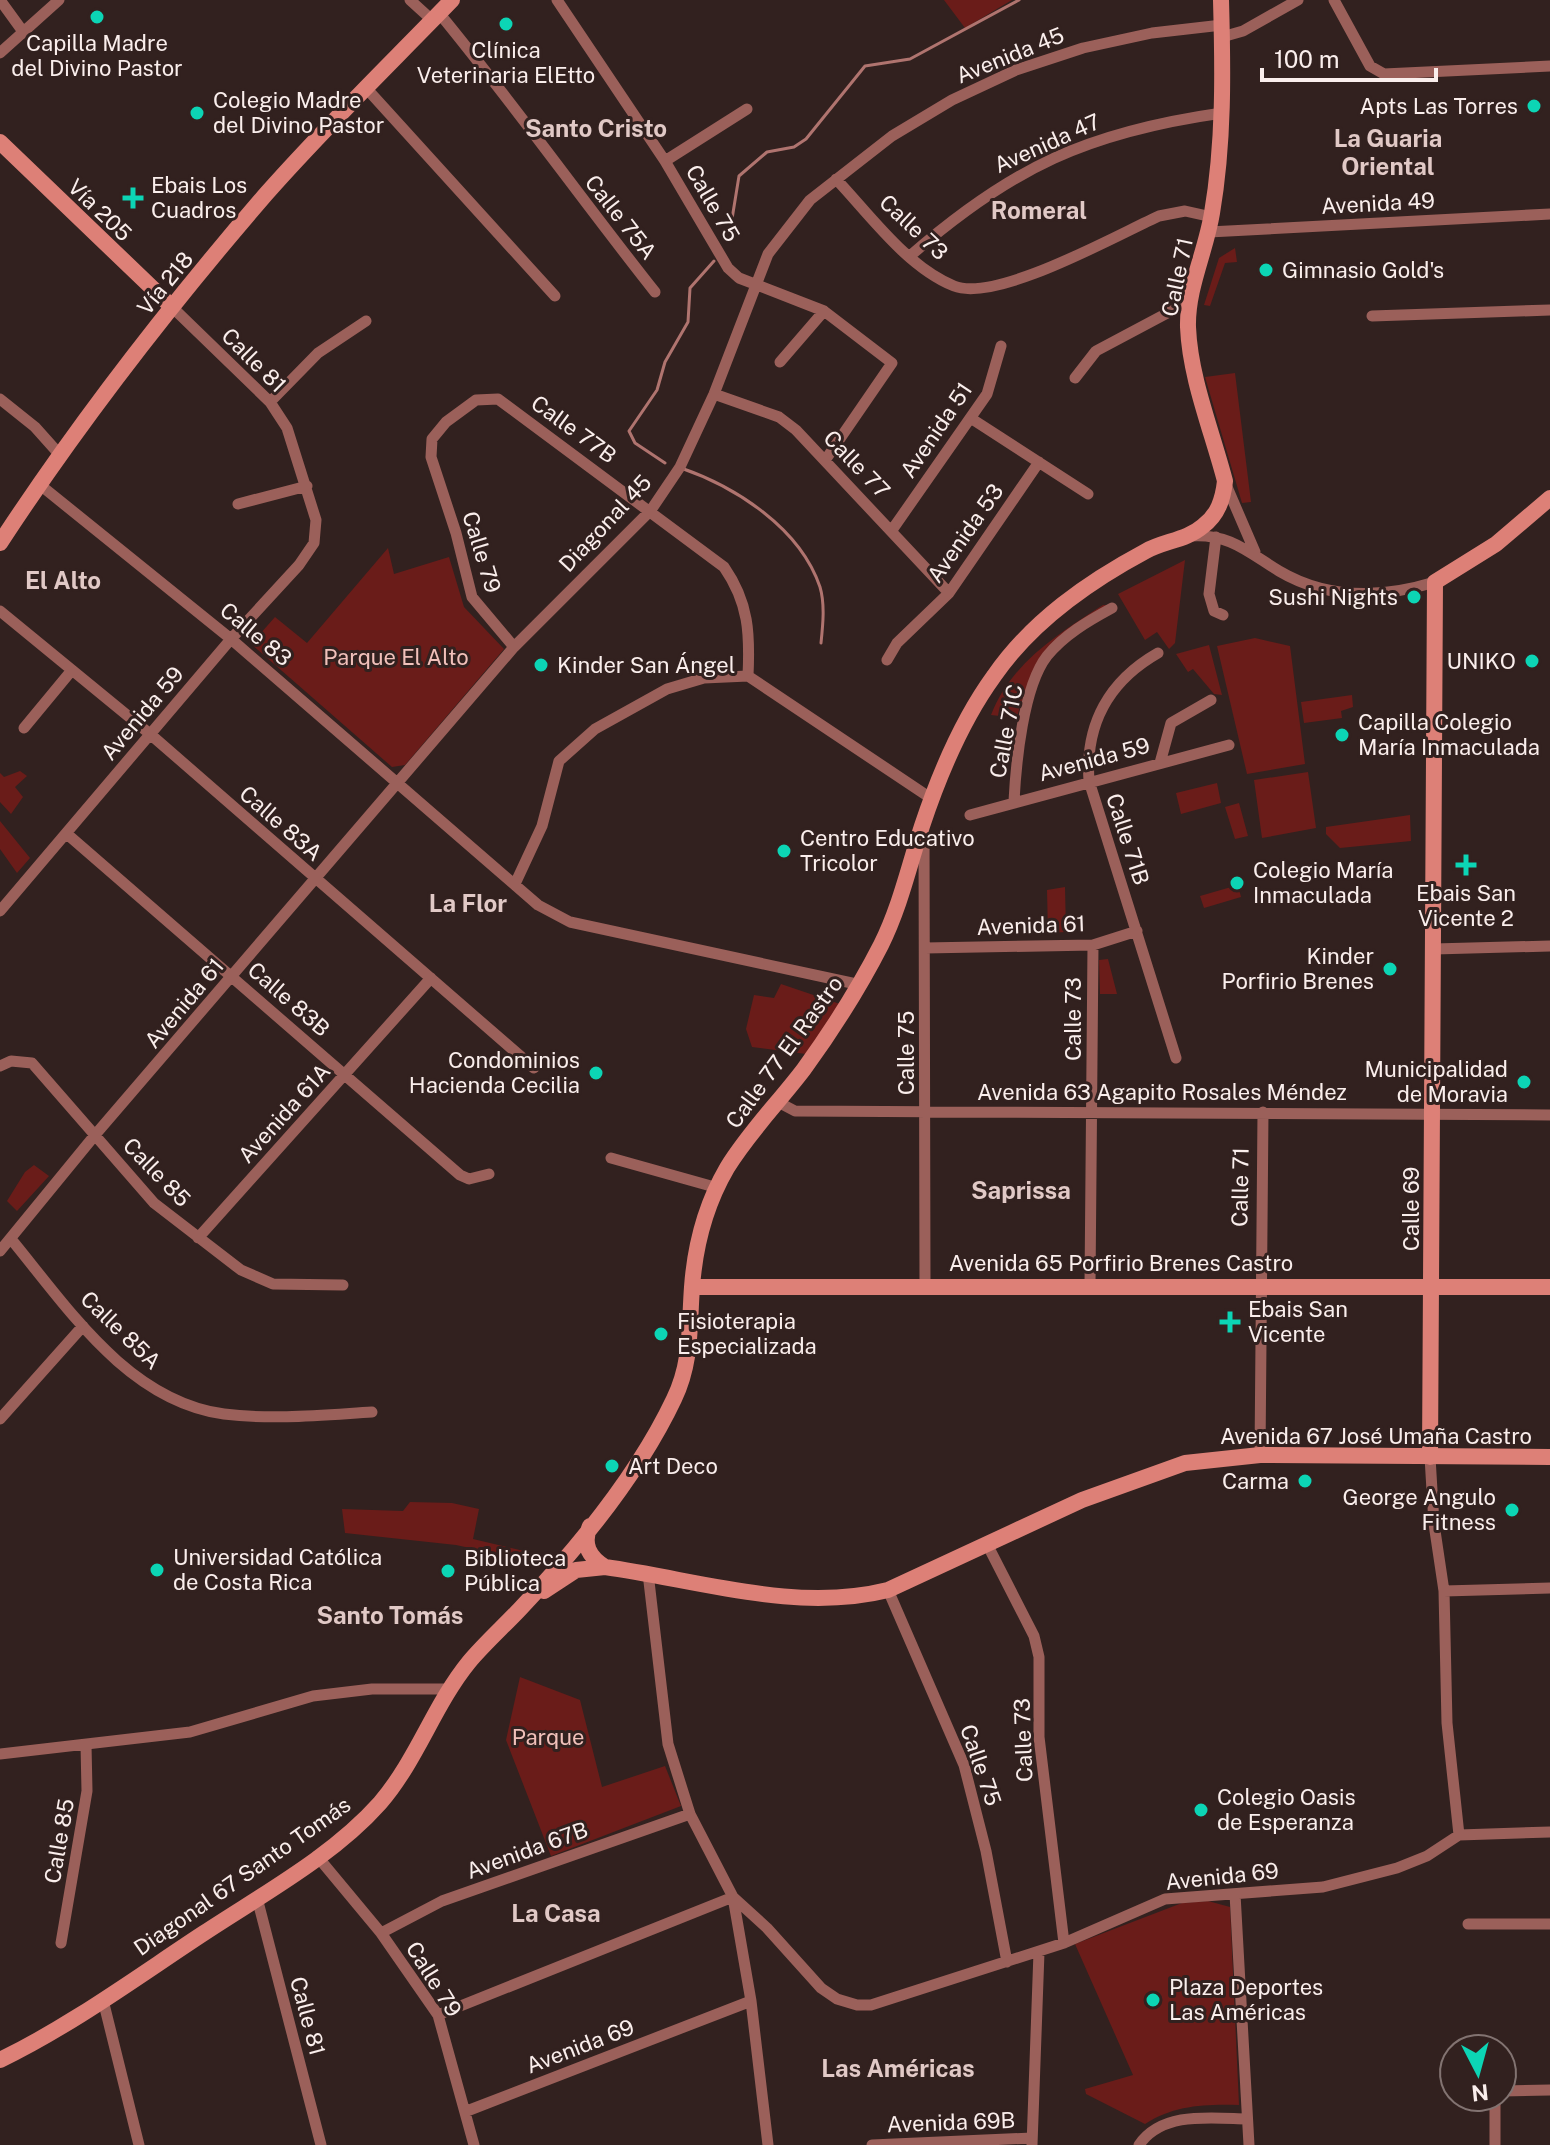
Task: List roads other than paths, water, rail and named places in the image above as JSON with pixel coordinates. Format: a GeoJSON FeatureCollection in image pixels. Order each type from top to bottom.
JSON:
{"type":"FeatureCollection","features":[{"type":"Feature","properties":{"kind":"main road","name":"Vía 218"},"geometry":{"type":"LineString","coordinates":[[0,543],[60,455],[172,307],[268,193],[452,0]]}},
{"type":"Feature","properties":{"kind":"main road","name":"Calle 71"},"geometry":{"type":"LineString","coordinates":[[1221,0],[1222,113],[1210,224],[1190,301],[1190,345],[1225,481]]}},
{"type":"Feature","properties":{"kind":"main road","name":"Vía 205"},"geometry":{"type":"LineString","coordinates":[[0,142],[172,307]]}},
{"type":"Feature","properties":{"kind":"main road","name":"Calle 77 El Rastro"},"geometry":{"type":"LineString","coordinates":[[523,1606],[593,1521],[644,1452],[685,1375],[698,1238],[726,1169],[776,1101],[801,1073],[861,985],[895,916],[932,799],[964,726],[993,676],[1019,645],[1091,582],[1156,546],[1185,537],[1201,528],[1214,515],[1223,499],[1225,481]]}},
{"type":"Feature","properties":{"kind":"main road"},"geometry":{"type":"LineString","coordinates":[[1435,582],[1496,544],[1550,498]]}},
{"type":"Feature","properties":{"kind":"main road","name":"Calle 69"},"geometry":{"type":"LineString","coordinates":[[1430,1457],[1435,582]]}},
{"type":"Feature","properties":{"kind":"main road","name":"Avenida 65 Porfirio Brenes Castro"},"geometry":{"type":"LineString","coordinates":[[692,1287],[1550,1287]]}},
{"type":"Feature","properties":{"kind":"main road","name":"Avenida 67 José Umaña Castro"},"geometry":{"type":"LineString","coordinates":[[523,1606],[576,1570],[605,1567],[823,1601],[888,1590],[1082,1500],[1159,1471],[1222,1457],[1550,1457]]}},
{"type":"Feature","properties":{"kind":"main road"},"geometry":{"type":"LineString","coordinates":[[593,1521],[586,1542],[589,1553],[605,1567]]}},
{"type":"Feature","properties":{"kind":"main road","name":"Diagonal 67 Santo Tomás"},"geometry":{"type":"LineString","coordinates":[[0,2060],[50,2035],[358,1827],[391,1789],[423,1742],[450,1689],[467,1664],[523,1606]]}},
{"type":"Feature","properties":{"kind":"street"},"geometry":{"type":"LineString","coordinates":[[0,0],[24,33]]}},
{"type":"Feature","properties":{"kind":"street"},"geometry":{"type":"LineString","coordinates":[[0,53],[59,0]]}},
{"type":"Feature","properties":{"kind":"street","name":"Calle 75A"},"geometry":{"type":"LineString","coordinates":[[410,0],[436,17],[522,114],[552,162],[655,292]]}},
{"type":"Feature","properties":{"kind":"street","name":"Calle 75"},"geometry":{"type":"LineString","coordinates":[[557,0],[665,161],[728,268],[739,278],[824,311],[892,363],[826,459]]}},
{"type":"Feature","properties":{"kind":"street","name":"Avenida 45"},"geometry":{"type":"LineString","coordinates":[[836,179],[928,114],[1016,70],[1110,42],[1243,31],[1298,0]]}},
{"type":"Feature","properties":{"kind":"street"},"geometry":{"type":"LineString","coordinates":[[1334,0],[1370,66],[1384,74],[1550,66]]}},
{"type":"Feature","properties":{"kind":"street"},"geometry":{"type":"LineString","coordinates":[[367,89],[555,296]]}},
{"type":"Feature","properties":{"kind":"street"},"geometry":{"type":"LineString","coordinates":[[665,161],[747,109]]}},
{"type":"Feature","properties":{"kind":"street","name":"Avenida 47"},"geometry":{"type":"LineString","coordinates":[[910,256],[963,210],[1021,172],[1073,148],[1153,123],[1222,113]]}},
{"type":"Feature","properties":{"kind":"street","name":"Calle 73"},"geometry":{"type":"LineString","coordinates":[[836,179],[910,256],[940,279],[973,291]]}},
{"type":"Feature","properties":{"kind":"street","name":"Diagonal 45"},"geometry":{"type":"LineString","coordinates":[[400,783],[514,647],[651,510],[680,467],[714,394],[755,284],[787,225],[836,179]]}},
{"type":"Feature","properties":{"kind":"street","name":"Avenida 49"},"geometry":{"type":"LineString","coordinates":[[973,291],[1008,284],[1159,216],[1185,211],[1210,224],[1550,214]]}},
{"type":"Feature","properties":{"kind":"street"},"geometry":{"type":"LineString","coordinates":[[1075,378],[1096,351],[1190,301]]}},
{"type":"Feature","properties":{"kind":"street","name":"Calle 81"},"geometry":{"type":"LineString","coordinates":[[172,307],[270,402],[287,428],[316,520],[314,543]]}},
{"type":"Feature","properties":{"kind":"street"},"geometry":{"type":"LineString","coordinates":[[1372,316],[1550,310]]}},
{"type":"Feature","properties":{"kind":"street"},"geometry":{"type":"LineString","coordinates":[[780,362],[824,311]]}},
{"type":"Feature","properties":{"kind":"street"},"geometry":{"type":"LineString","coordinates":[[270,402],[318,353],[366,321]]}},
{"type":"Feature","properties":{"kind":"street","name":"Avenida 51"},"geometry":{"type":"LineString","coordinates":[[892,530],[987,394],[1001,346]]}},
{"type":"Feature","properties":{"kind":"street","name":"Calle 77"},"geometry":{"type":"LineString","coordinates":[[714,394],[779,417],[826,459],[949,593]]}},
{"type":"Feature","properties":{"kind":"street"},"geometry":{"type":"LineString","coordinates":[[0,399],[35,427],[60,455]]}},
{"type":"Feature","properties":{"kind":"street","name":"Calle 77B"},"geometry":{"type":"LineString","coordinates":[[431,457],[432,439],[446,422],[476,400],[498,399],[702,546],[724,567],[739,589],[748,615],[748,676]]}},
{"type":"Feature","properties":{"kind":"street"},"geometry":{"type":"LineString","coordinates":[[972,419],[1088,494]]}},
{"type":"Feature","properties":{"kind":"street","name":"Calle 79"},"geometry":{"type":"LineString","coordinates":[[431,457],[472,597],[514,647]]}},
{"type":"Feature","properties":{"kind":"street","name":"Avenida 53"},"geometry":{"type":"LineString","coordinates":[[887,660],[897,643],[949,593],[1039,462]]}},
{"type":"Feature","properties":{"kind":"street","name":"Calle 71"},"geometry":{"type":"LineString","coordinates":[[1225,481],[1241,526],[1255,553]]}},
{"type":"Feature","properties":{"kind":"street","name":"Calle 83"},"geometry":{"type":"LineString","coordinates":[[39,484],[231,639],[515,884]]}},
{"type":"Feature","properties":{"kind":"street"},"geometry":{"type":"LineString","coordinates":[[238,504],[307,486]]}},
{"type":"Feature","properties":{"kind":"street"},"geometry":{"type":"LineString","coordinates":[[1185,537],[1216,537],[1255,553],[1292,577],[1334,592],[1388,593],[1435,582]]}},
{"type":"Feature","properties":{"kind":"street"},"geometry":{"type":"LineString","coordinates":[[1216,537],[1209,594],[1214,611],[1223,615]]}},
{"type":"Feature","properties":{"kind":"street","name":"Avenida 59"},"geometry":{"type":"LineString","coordinates":[[0,911],[231,639],[299,565],[314,543]]}},
{"type":"Feature","properties":{"kind":"street","name":"Calle 71C"},"geometry":{"type":"LineString","coordinates":[[1014,801],[1028,704],[1046,657],[1082,624],[1112,608]]}},
{"type":"Feature","properties":{"kind":"street","name":"Calle 83A"},"geometry":{"type":"LineString","coordinates":[[0,611],[150,734],[534,1068]]}},
{"type":"Feature","properties":{"kind":"street","name":"Calle 71B"},"geometry":{"type":"LineString","coordinates":[[1158,653],[1126,675],[1102,705],[1089,742],[1089,781],[1176,1058]]}},
{"type":"Feature","properties":{"kind":"street"},"geometry":{"type":"LineString","coordinates":[[24,728],[72,670]]}},
{"type":"Feature","properties":{"kind":"street"},"geometry":{"type":"LineString","coordinates":[[861,985],[570,922],[538,905],[515,884],[542,826],[559,761],[595,729],[667,689],[704,678],[748,676],[932,799]]}},
{"type":"Feature","properties":{"kind":"street"},"geometry":{"type":"LineString","coordinates":[[1160,763],[1171,723],[1211,700]]}},
{"type":"Feature","properties":{"kind":"street","name":"Avenida 59"},"geometry":{"type":"LineString","coordinates":[[970,815],[1229,745]]}},
{"type":"Feature","properties":{"kind":"street","name":"Avenida 61"},"geometry":{"type":"LineString","coordinates":[[0,1251],[95,1135],[400,783]]}},
{"type":"Feature","properties":{"kind":"street","name":"Calle 75"},"geometry":{"type":"LineString","coordinates":[[924,821],[925,1285]]}},
{"type":"Feature","properties":{"kind":"street","name":"Calle 83B"},"geometry":{"type":"LineString","coordinates":[[67,834],[460,1175],[469,1179],[489,1174]]}},
{"type":"Feature","properties":{"kind":"street","name":"Avenida 61"},"geometry":{"type":"LineString","coordinates":[[925,948],[1093,945],[1137,931]]}},
{"type":"Feature","properties":{"kind":"street","name":"Calle 73"},"geometry":{"type":"LineString","coordinates":[[1090,1285],[1093,945]]}},
{"type":"Feature","properties":{"kind":"street"},"geometry":{"type":"LineString","coordinates":[[1434,949],[1550,946]]}},
{"type":"Feature","properties":{"kind":"street","name":"Avenida 61A"},"geometry":{"type":"LineString","coordinates":[[198,1238],[431,978]]}},
{"type":"Feature","properties":{"kind":"street","name":"Calle 85"},"geometry":{"type":"LineString","coordinates":[[5,1063],[32,1063],[154,1203],[241,1270],[273,1284],[343,1285]]}},
{"type":"Feature","properties":{"kind":"street","name":"Avenida 63 Agapito Rosales Méndez"},"geometry":{"type":"LineString","coordinates":[[776,1101],[795,1111],[1550,1115]]}},
{"type":"Feature","properties":{"kind":"street","name":"Calle 71"},"geometry":{"type":"LineString","coordinates":[[1260,1455],[1263,1112]]}},
{"type":"Feature","properties":{"kind":"street"},"geometry":{"type":"LineString","coordinates":[[611,1158],[718,1188]]}},
{"type":"Feature","properties":{"kind":"street","name":"Calle 85A"},"geometry":{"type":"LineString","coordinates":[[11,1239],[83,1326],[146,1383],[189,1406],[254,1417],[372,1412]]}},
{"type":"Feature","properties":{"kind":"street"},"geometry":{"type":"LineString","coordinates":[[0,1419],[83,1326]]}},
{"type":"Feature","properties":{"kind":"street","name":"Calle 69"},"geometry":{"type":"LineString","coordinates":[[1430,1457],[1434,1524],[1444,1591],[1447,1723],[1459,1835]]}},
{"type":"Feature","properties":{"kind":"street","name":"Calle 73"},"geometry":{"type":"LineString","coordinates":[[988,1546],[1034,1636],[1039,1657],[1039,1737],[1064,1943]]}},
{"type":"Feature","properties":{"kind":"street"},"geometry":{"type":"LineString","coordinates":[[648,1573],[668,1744],[690,1814],[733,1897],[751,2001],[768,2145]]}},
{"type":"Feature","properties":{"kind":"street"},"geometry":{"type":"LineString","coordinates":[[1444,1591],[1550,1588]]}},
{"type":"Feature","properties":{"kind":"street","name":"Calle 75"},"geometry":{"type":"LineString","coordinates":[[888,1590],[964,1765],[986,1851],[1007,1962]]}},
{"type":"Feature","properties":{"kind":"street"},"geometry":{"type":"LineString","coordinates":[[0,1754],[190,1732],[313,1696],[372,1689],[450,1689]]}},
{"type":"Feature","properties":{"kind":"street","name":"Calle 85"},"geometry":{"type":"LineString","coordinates":[[61,1943],[87,1791],[86,1745]]}},
{"type":"Feature","properties":{"kind":"street","name":"Avenida 67B"},"geometry":{"type":"LineString","coordinates":[[381,1933],[442,1901],[690,1814]]}},
{"type":"Feature","properties":{"kind":"street"},"geometry":{"type":"LineString","coordinates":[[1459,1835],[1550,1832]]}},
{"type":"Feature","properties":{"kind":"street","name":"Avenida 69"},"geometry":{"type":"LineString","coordinates":[[733,1897],[767,1928],[821,1988],[857,2005],[884,2001],[1039,1952],[1165,1899],[1323,1887],[1362,1878],[1427,1856],[1459,1835]]}},
{"type":"Feature","properties":{"kind":"street","name":"Calle 79"},"geometry":{"type":"LineString","coordinates":[[317,1856],[381,1933],[438,2015],[474,2145]]}},
{"type":"Feature","properties":{"kind":"street"},"geometry":{"type":"LineString","coordinates":[[1235,1894],[1249,2145]]}},
{"type":"Feature","properties":{"kind":"street"},"geometry":{"type":"LineString","coordinates":[[438,2015],[733,1897]]}},
{"type":"Feature","properties":{"kind":"street","name":"Calle 81"},"geometry":{"type":"LineString","coordinates":[[257,1898],[321,2145]]}},
{"type":"Feature","properties":{"kind":"street"},"geometry":{"type":"LineString","coordinates":[[1468,1924],[1550,1924]]}},
{"type":"Feature","properties":{"kind":"street"},"geometry":{"type":"LineString","coordinates":[[1032,2142],[1039,1952]]}},
{"type":"Feature","properties":{"kind":"street"},"geometry":{"type":"LineString","coordinates":[[103,2000],[139,2145]]}},
{"type":"Feature","properties":{"kind":"street","name":"Avenida 69"},"geometry":{"type":"LineString","coordinates":[[467,2111],[751,2001]]}},
{"type":"Feature","properties":{"kind":"street"},"geometry":{"type":"LineString","coordinates":[[1518,2091],[1550,2090]]}},
{"type":"Feature","properties":{"kind":"street"},"geometry":{"type":"LineString","coordinates":[[1495,2113],[1495,2145]]}},
{"type":"Feature","properties":{"kind":"street"},"geometry":{"type":"LineString","coordinates":[[1139,2145],[1151,2131],[1175,2121],[1247,2119]]}},
{"type":"Feature","properties":{"kind":"street","name":"Avenida 69B"},"geometry":{"type":"LineString","coordinates":[[872,2145],[1032,2142]]}},
{"type":"Feature","properties":{"kind":"waterway"},"geometry":{"type":"LineString","coordinates":[[724,238],[732,219],[739,176],[767,152],[794,147],[806,139],[865,66],[910,59],[1019,0]]}},
{"type":"Feature","properties":{"kind":"waterway"},"geometry":{"type":"LineString","coordinates":[[665,463],[635,443],[629,431],[657,390],[665,362],[688,322],[690,288],[714,261]]}},
{"type":"Feature","properties":{"kind":"waterway"},"geometry":{"type":"LineString","coordinates":[[681,468],[744,498],[764,512],[798,546],[820,587],[823,607],[821,643]]}},
{"type":"Feature","properties":{"kind":"place","name":"Capilla Madre del Divino Pastor"},"geometry":{"type":"Point","coordinates":[97,17]}},
{"type":"Feature","properties":{"kind":"place","name":"Clínica Veterinaria ElEtto"},"geometry":{"type":"Point","coordinates":[506,24]}},
{"type":"Feature","properties":{"kind":"place","name":"Apts Las Torres"},"geometry":{"type":"Point","coordinates":[1534,106]}},
{"type":"Feature","properties":{"kind":"place","name":"Colegio Madre del Divino Pastor"},"geometry":{"type":"Point","coordinates":[197,113]}},
{"type":"Feature","properties":{"kind":"place","name":"Ebais Los Cuadros"},"geometry":{"type":"Point","coordinates":[133,198]}},
{"type":"Feature","properties":{"kind":"place","name":"Gimnasio Gold's"},"geometry":{"type":"Point","coordinates":[1266,270]}},
{"type":"Feature","properties":{"kind":"place","name":"Sushi Nights"},"geometry":{"type":"Point","coordinates":[1414,597]}},
{"type":"Feature","properties":{"kind":"place","name":"UNIKO"},"geometry":{"type":"Point","coordinates":[1532,661]}},
{"type":"Feature","properties":{"kind":"place","name":"Kinder San Ángel"},"geometry":{"type":"Point","coordinates":[541,665]}},
{"type":"Feature","properties":{"kind":"place","name":"Capilla Colegio María Inmaculada"},"geometry":{"type":"Point","coordinates":[1342,735]}},
{"type":"Feature","properties":{"kind":"place","name":"Centro Educativo Tricolor"},"geometry":{"type":"Point","coordinates":[784,851]}},
{"type":"Feature","properties":{"kind":"place","name":"Ebais San Vicente 2"},"geometry":{"type":"Point","coordinates":[1466,865]}},
{"type":"Feature","properties":{"kind":"place","name":"Colegio María Inmaculada"},"geometry":{"type":"Point","coordinates":[1237,883]}},
{"type":"Feature","properties":{"kind":"place","name":"Kinder Porfirio Brenes"},"geometry":{"type":"Point","coordinates":[1390,969]}},
{"type":"Feature","properties":{"kind":"place","name":"Condominios Hacienda Cecilia"},"geometry":{"type":"Point","coordinates":[596,1073]}},
{"type":"Feature","properties":{"kind":"place","name":"Municipalidad de Moravia"},"geometry":{"type":"Point","coordinates":[1524,1082]}},
{"type":"Feature","properties":{"kind":"place","name":"Ebais San Vicente"},"geometry":{"type":"Point","coordinates":[1230,1322]}},
{"type":"Feature","properties":{"kind":"place","name":"Fisioterapia Especializada"},"geometry":{"type":"Point","coordinates":[661,1334]}},
{"type":"Feature","properties":{"kind":"place","name":"Art Deco"},"geometry":{"type":"Point","coordinates":[612,1466]}},
{"type":"Feature","properties":{"kind":"place","name":"Carma"},"geometry":{"type":"Point","coordinates":[1305,1481]}},
{"type":"Feature","properties":{"kind":"place","name":"George Angulo Fitness"},"geometry":{"type":"Point","coordinates":[1512,1510]}},
{"type":"Feature","properties":{"kind":"place","name":"Universidad Católica de Costa Rica"},"geometry":{"type":"Point","coordinates":[157,1570]}},
{"type":"Feature","properties":{"kind":"place","name":"Biblioteca Pública"},"geometry":{"type":"Point","coordinates":[448,1571]}},
{"type":"Feature","properties":{"kind":"place","name":"Colegio Oasis de Esperanza"},"geometry":{"type":"Point","coordinates":[1201,1810]}},
{"type":"Feature","properties":{"kind":"place","name":"Plaza Deportes Las Américas"},"geometry":{"type":"Point","coordinates":[1153,2000]}},
{"type":"Feature","properties":{"kind":"district","name":"Santo Cristo"},"geometry":{"type":"Point","coordinates":[596,129]}},
{"type":"Feature","properties":{"kind":"district","name":"La Guaria Oriental"},"geometry":{"type":"Point","coordinates":[1388,153]}},
{"type":"Feature","properties":{"kind":"district","name":"Romeral"},"geometry":{"type":"Point","coordinates":[1039,211]}},
{"type":"Feature","properties":{"kind":"district","name":"El Alto"},"geometry":{"type":"Point","coordinates":[63,581]}},
{"type":"Feature","properties":{"kind":"district","name":"La Flor"},"geometry":{"type":"Point","coordinates":[468,904]}},
{"type":"Feature","properties":{"kind":"district","name":"Saprissa"},"geometry":{"type":"Point","coordinates":[1021,1191]}},
{"type":"Feature","properties":{"kind":"district","name":"Santo Tomás"},"geometry":{"type":"Point","coordinates":[390,1616]}},
{"type":"Feature","properties":{"kind":"district","name":"La Casa"},"geometry":{"type":"Point","coordinates":[556,1914]}},
{"type":"Feature","properties":{"kind":"district","name":"Las Américas"},"geometry":{"type":"Point","coordinates":[898,2069]}},
{"type":"Feature","properties":{"kind":"park label","name":"Parque El Alto"},"geometry":{"type":"Point","coordinates":[396,657]}},
{"type":"Feature","properties":{"kind":"park label","name":"Parque"},"geometry":{"type":"Point","coordinates":[548,1737]}}]}
